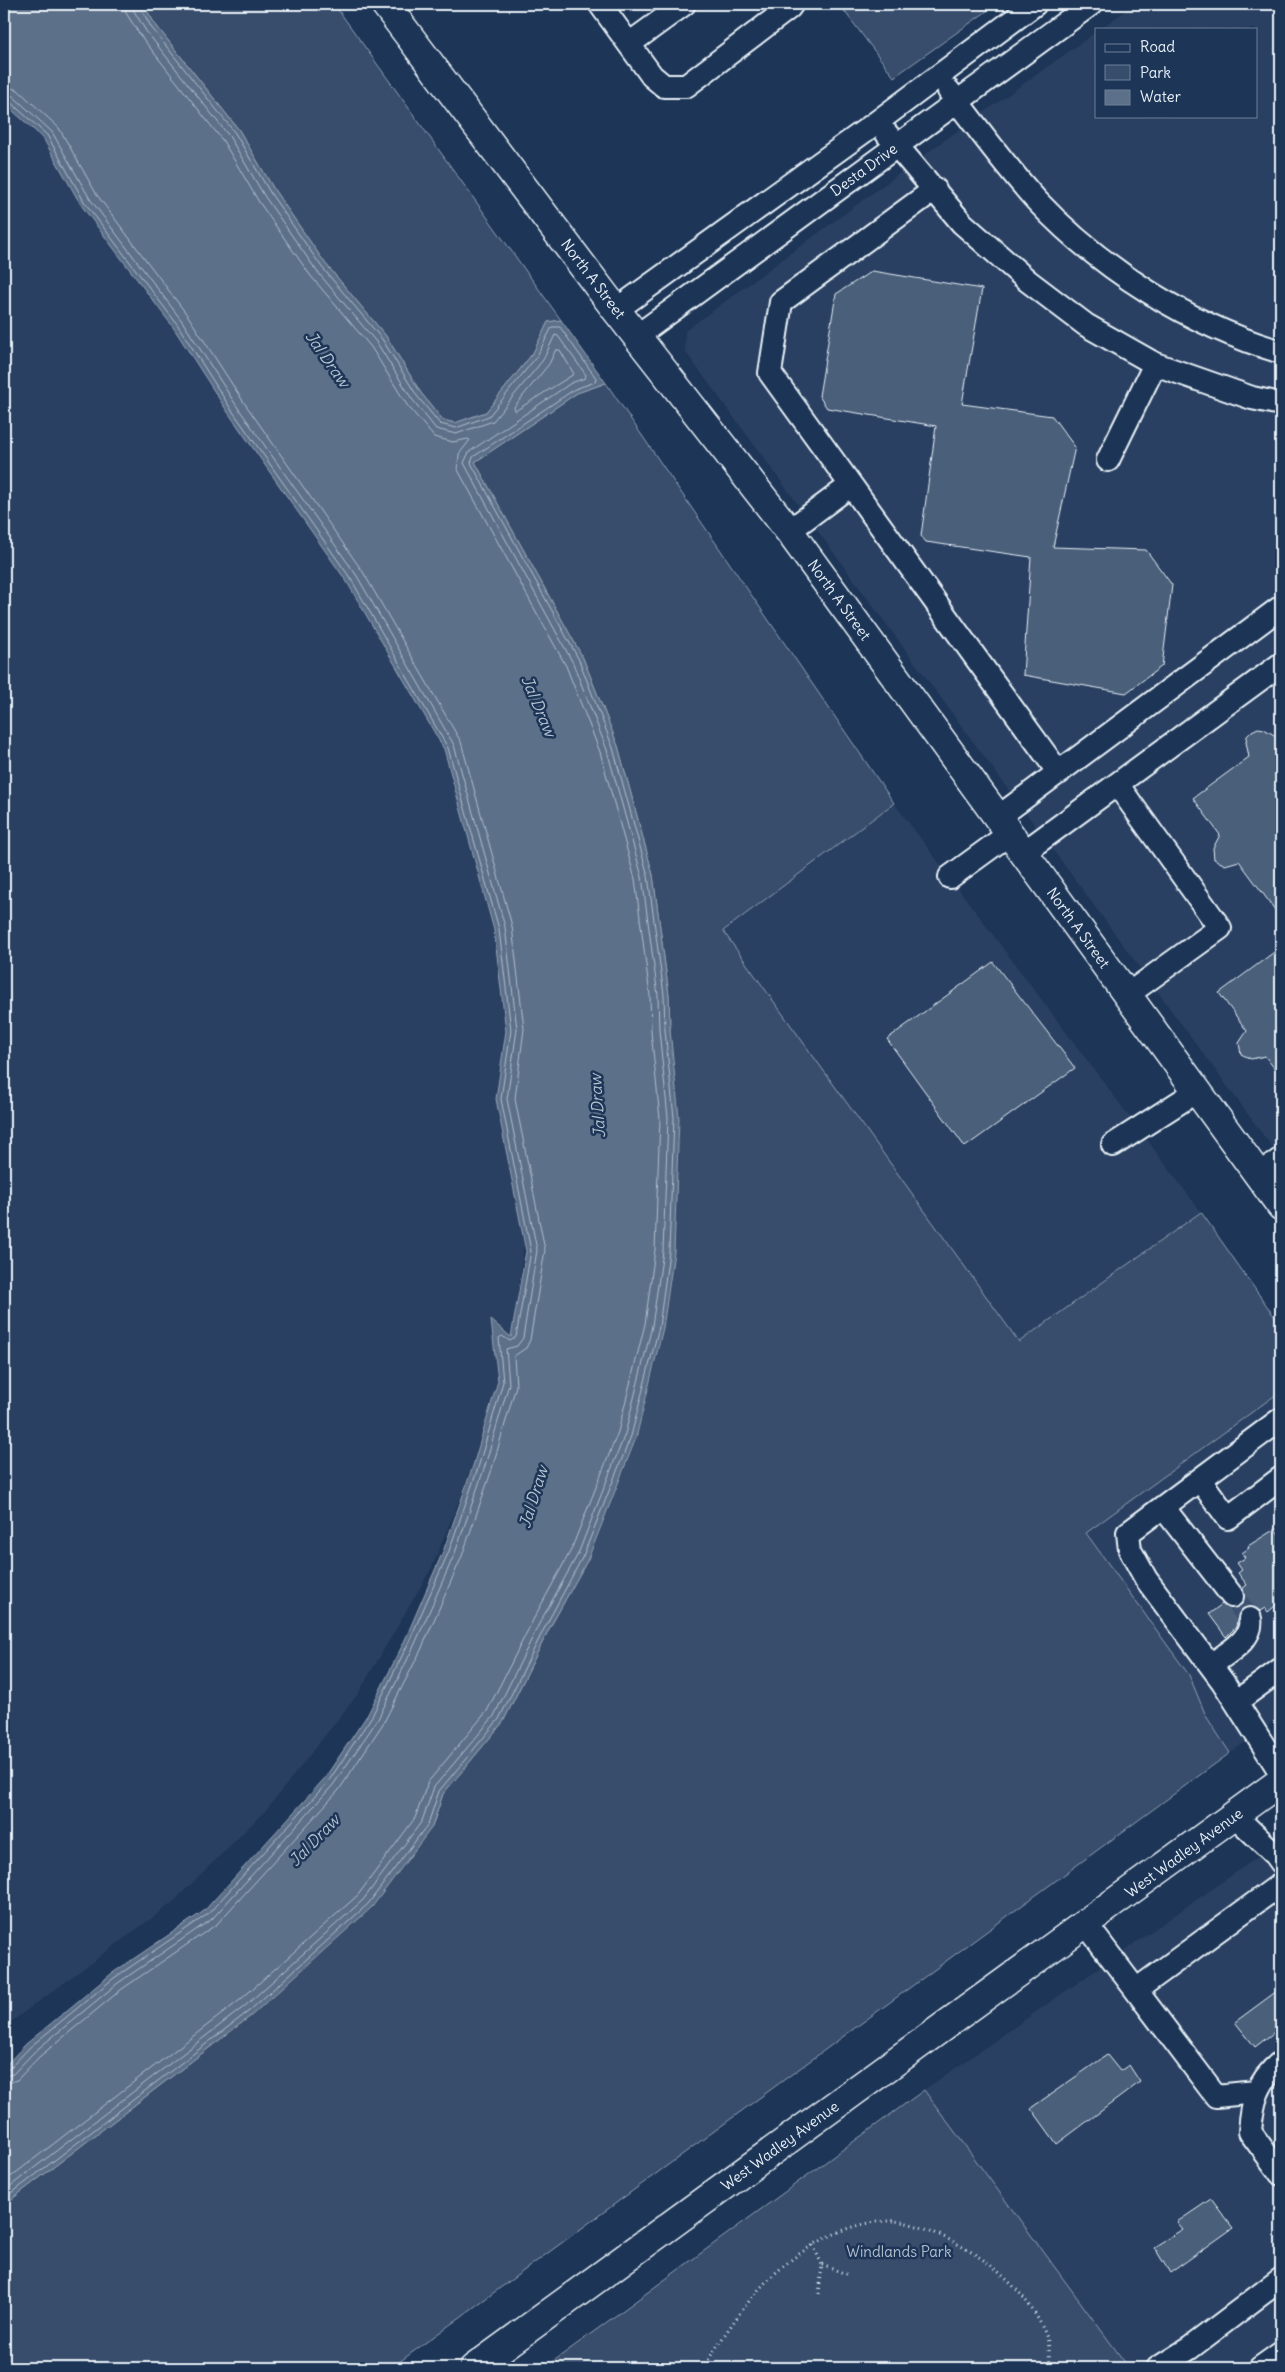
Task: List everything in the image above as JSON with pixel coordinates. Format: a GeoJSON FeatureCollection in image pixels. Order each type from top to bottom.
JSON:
{"type":"FeatureCollection","features":[{"type":"Feature","properties":{"kind":"main road","name":"North A Street"},"geometry":{"type":"LineString","coordinates":[[385,4],[616,310],[789,531],[1281,1206]]}},
{"type":"Feature","properties":{"kind":"main road","name":"West Wadley Avenue"},"geometry":{"type":"LineString","coordinates":[[474,2368],[1281,1781]]}},
{"type":"Feature","properties":{"kind":"street"},"geometry":{"type":"LineString","coordinates":[[600,4],[652,76],[664,86],[686,86],[792,4]]}},
{"type":"Feature","properties":{"kind":"street"},"geometry":{"type":"LineString","coordinates":[[629,44],[684,4]]}},
{"type":"Feature","properties":{"kind":"street","name":"Desta Drive"},"geometry":{"type":"LineString","coordinates":[[616,310],[877,122],[1035,4]]}},
{"type":"Feature","properties":{"kind":"street","name":"Desta Drive"},"geometry":{"type":"LineString","coordinates":[[637,336],[1091,4]]}},
{"type":"Feature","properties":{"kind":"street"},"geometry":{"type":"LineString","coordinates":[[938,76],[1031,193],[1054,218],[1091,251],[1138,284],[1197,318],[1246,340],[1281,352]]}},
{"type":"Feature","properties":{"kind":"street"},"geometry":{"type":"LineString","coordinates":[[877,122],[962,223],[1028,281],[1086,325],[1155,364],[1252,398],[1281,404]]}},
{"type":"Feature","properties":{"kind":"street"},"geometry":{"type":"LineString","coordinates":[[934,189],[781,302],[770,374],[1059,773]]}},
{"type":"Feature","properties":{"kind":"street"},"geometry":{"type":"LineString","coordinates":[[1108,460],[1155,364]]}},
{"type":"Feature","properties":{"kind":"street"},"geometry":{"type":"LineString","coordinates":[[789,531],[851,486]]}},
{"type":"Feature","properties":{"kind":"street"},"geometry":{"type":"LineString","coordinates":[[1010,835],[1059,773],[1281,608]]}},
{"type":"Feature","properties":{"kind":"street"},"geometry":{"type":"LineString","coordinates":[[950,877],[1010,835],[1117,784],[1281,664]]}},
{"type":"Feature","properties":{"kind":"street"},"geometry":{"type":"LineString","coordinates":[[1117,784],[1220,928],[1127,995]]}},
{"type":"Feature","properties":{"kind":"street"},"geometry":{"type":"LineString","coordinates":[[1113,1144],[1197,1091]]}},
{"type":"Feature","properties":{"kind":"street"},"geometry":{"type":"LineString","coordinates":[[1259,1175],[1281,1159]]}},
{"type":"Feature","properties":{"kind":"street"},"geometry":{"type":"LineString","coordinates":[[1281,1419],[1128,1533],[1130,1550],[1146,1579],[1211,1665],[1281,1773]]}},
{"type":"Feature","properties":{"kind":"street"},"geometry":{"type":"LineString","coordinates":[[1200,1480],[1228,1518],[1281,1478]]}},
{"type":"Feature","properties":{"kind":"street"},"geometry":{"type":"LineString","coordinates":[[1163,1508],[1232,1596]]}},
{"type":"Feature","properties":{"kind":"street"},"geometry":{"type":"LineString","coordinates":[[1211,1665],[1246,1637],[1251,1626],[1250,1619]]}},
{"type":"Feature","properties":{"kind":"street"},"geometry":{"type":"LineString","coordinates":[[1236,1702],[1281,1669]]}},
{"type":"Feature","properties":{"kind":"street"},"geometry":{"type":"LineString","coordinates":[[1235,1816],[1281,1862]]}},
{"type":"Feature","properties":{"kind":"street"},"geometry":{"type":"LineString","coordinates":[[1136,1990],[1281,1884]]}},
{"type":"Feature","properties":{"kind":"street"},"geometry":{"type":"LineString","coordinates":[[1086,1924],[1216,2096],[1256,2092]]}},
{"type":"Feature","properties":{"kind":"street"},"geometry":{"type":"LineString","coordinates":[[1281,2062],[1274,2068],[1256,2092],[1250,2132],[1281,2174]]}},
{"type":"Feature","properties":{"kind":"street"},"geometry":{"type":"LineString","coordinates":[[1158,2368],[1190,2348],[1281,2279]]}},
{"type":"Feature","properties":{"kind":"street"},"geometry":{"type":"LineString","coordinates":[[1260,2368],[1281,2353]]}},
{"type":"Feature","properties":{"kind":"path"},"geometry":{"type":"LineString","coordinates":[[703,2368],[762,2286],[800,2251],[838,2233],[866,2224],[894,2221],[943,2237],[978,2256],[1008,2279],[1032,2310],[1047,2339],[1050,2368]]}},
{"type":"Feature","properties":{"kind":"path"},"geometry":{"type":"LineString","coordinates":[[813,2245],[822,2265],[819,2294]]}},
{"type":"Feature","properties":{"kind":"path"},"geometry":{"type":"LineString","coordinates":[[822,2265],[846,2274]]}},
{"type":"Feature","properties":{"kind":"shaded area"},"geometry":{"type":"Polygon","coordinates":[[[1135,4],[1281,4],[1281,1159],[685,351],[685,331],[942,142],[1095,33],[1095,118],[1258,118],[1258,28],[1101,28],[1135,4]]]}},
{"type":"Feature","properties":{"kind":"shaded area"},"geometry":{"type":"Polygon","coordinates":[[[4,60],[341,529],[476,789],[531,1189],[513,1333],[473,1466],[432,1567],[358,1694],[266,1810],[171,1904],[4,2027],[4,60]]]}},
{"type":"Feature","properties":{"kind":"shaded area"},"geometry":{"type":"Polygon","coordinates":[[[894,803],[1201,1212],[1019,1342],[723,931],[894,803]]]}},
{"type":"Feature","properties":{"kind":"shaded area"},"geometry":{"type":"Polygon","coordinates":[[[1281,1391],[1281,1716],[1230,1753],[1206,1716],[1189,1675],[1086,1532],[1281,1391]]]}},
{"type":"Feature","properties":{"kind":"shaded area"},"geometry":{"type":"Polygon","coordinates":[[[1281,1841],[1281,2368],[1129,2368],[924,2090],[1281,1841]]]}},
{"type":"Feature","properties":{"kind":"green space"},"geometry":{"type":"Polygon","coordinates":[[[143,4],[334,4],[561,320],[548,322],[533,353],[486,412],[455,423],[443,420],[421,393],[386,336],[325,263],[275,191],[239,130],[155,24],[143,4]]]}},
{"type":"Feature","properties":{"kind":"green space"},"geometry":{"type":"Polygon","coordinates":[[[839,4],[997,4],[894,77],[839,4]]]}},
{"type":"Feature","properties":{"kind":"green space"},"geometry":{"type":"Polygon","coordinates":[[[606,383],[894,803],[723,931],[1019,1342],[1201,1212],[1281,1326],[1281,1391],[1086,1533],[1189,1675],[1206,1716],[1230,1753],[391,2368],[4,2368],[4,2205],[252,2015],[432,1827],[443,1794],[503,1722],[549,1629],[588,1559],[670,1030],[669,995],[653,875],[618,746],[583,658],[475,462],[577,393],[606,383]]]}},
{"type":"Feature","properties":{"kind":"green space","name":"Windlands Park"},"geometry":{"type":"Polygon","coordinates":[[[924,2090],[1129,2368],[544,2368],[924,2090]]]}},
{"type":"Feature","properties":{"kind":"water","name":"Jal Draw"},"geometry":{"type":"Polygon","coordinates":[[[4,4],[143,4],[155,24],[239,130],[275,191],[325,263],[386,336],[421,393],[443,420],[455,423],[486,412],[533,353],[548,322],[561,320],[606,383],[577,393],[475,462],[583,658],[618,746],[653,875],[669,995],[670,1030],[679,1118],[674,1252],[663,1328],[636,1438],[588,1559],[549,1629],[503,1722],[443,1794],[432,1827],[372,1907],[252,2015],[4,2205],[4,2067],[26,2044],[111,1974],[204,1911],[324,1779],[368,1714],[404,1642],[444,1549],[473,1466],[498,1381],[491,1320],[511,1337],[526,1251],[496,1099],[506,1031],[494,930],[444,749],[347,582],[227,411],[173,327],[81,205],[43,138],[4,103],[4,4]]]}},
{"type":"Feature","properties":{"kind":"building"},"geometry":{"type":"Polygon","coordinates":[[[872,271],[982,289],[962,404],[1052,416],[1075,447],[1053,547],[1146,550],[1172,585],[1162,666],[1126,693],[1023,675],[1031,557],[926,542],[921,536],[936,426],[827,408],[819,396],[836,294],[872,271]]]}},
{"type":"Feature","properties":{"kind":"building"},"geometry":{"type":"Polygon","coordinates":[[[1258,728],[1264,729],[1281,739],[1281,918],[1239,861],[1225,865],[1214,859],[1213,848],[1220,835],[1193,798],[1249,757],[1246,742],[1247,736],[1258,728]]]}},
{"type":"Feature","properties":{"kind":"building"},"geometry":{"type":"Polygon","coordinates":[[[1281,947],[1281,1077],[1265,1056],[1251,1059],[1241,1054],[1239,1043],[1247,1031],[1219,993],[1281,947]]]}},
{"type":"Feature","properties":{"kind":"building"},"geometry":{"type":"Polygon","coordinates":[[[993,962],[1075,1068],[965,1147],[887,1039],[993,962]]]}},
{"type":"Feature","properties":{"kind":"building"},"geometry":{"type":"Polygon","coordinates":[[[1275,1529],[1281,1537],[1281,1601],[1268,1612],[1265,1608],[1260,1611],[1250,1606],[1243,1608],[1238,1613],[1236,1627],[1226,1637],[1209,1614],[1222,1604],[1233,1609],[1240,1606],[1244,1600],[1243,1588],[1247,1585],[1238,1573],[1242,1570],[1237,1563],[1245,1558],[1242,1553],[1249,1548],[1248,1546],[1275,1529]]]}},
{"type":"Feature","properties":{"kind":"building"},"geometry":{"type":"Polygon","coordinates":[[[1281,1988],[1281,2027],[1255,2047],[1235,2022],[1281,1988]]]}},
{"type":"Feature","properties":{"kind":"building"},"geometry":{"type":"Polygon","coordinates":[[[1107,2055],[1120,2071],[1129,2065],[1140,2082],[1057,2144],[1031,2108],[1107,2055]]]}},
{"type":"Feature","properties":{"kind":"building"},"geometry":{"type":"Polygon","coordinates":[[[1211,2199],[1233,2228],[1170,2273],[1154,2247],[1183,2229],[1177,2222],[1211,2199]]]}},
{"type":"Feature","properties":{"kind":"tunnel"},"geometry":{"type":"LineString","coordinates":[[1232,1596],[1250,1619]]}}]}
